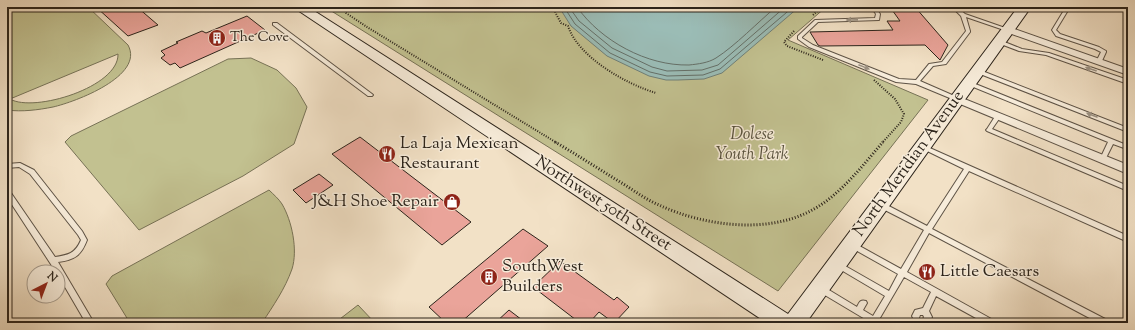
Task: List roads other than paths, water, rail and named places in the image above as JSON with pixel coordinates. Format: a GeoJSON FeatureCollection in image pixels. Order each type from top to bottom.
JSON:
{"type":"FeatureCollection","features":[{"type":"Feature","properties":{"kind":"main road","name":"Northwest 50th Street"},"geometry":{"type":"LineString","coordinates":[[299,7],[785,323]]}},
{"type":"Feature","properties":{"kind":"main road","name":"North Meridian Avenue"},"geometry":{"type":"LineString","coordinates":[[794,323],[1025,7]]}},
{"type":"Feature","properties":{"kind":"street"},"geometry":{"type":"LineString","coordinates":[[1009,30],[1128,72]]}},
{"type":"Feature","properties":{"kind":"street"},"geometry":{"type":"LineString","coordinates":[[957,99],[1128,170]]}},
{"type":"Feature","properties":{"kind":"lane"},"geometry":{"type":"LineString","coordinates":[[873,7],[878,14],[877,19],[816,21],[800,37],[800,39],[810,46],[898,81],[917,82],[957,99]]}},
{"type":"Feature","properties":{"kind":"lane"},"geometry":{"type":"LineString","coordinates":[[954,7],[963,15],[1009,30]]}},
{"type":"Feature","properties":{"kind":"lane"},"geometry":{"type":"LineString","coordinates":[[1059,7],[1068,8],[1054,30],[1058,35],[1097,48],[1104,52],[1099,62]]}},
{"type":"Feature","properties":{"kind":"lane"},"geometry":{"type":"LineString","coordinates":[[917,82],[931,65],[944,63],[968,31],[963,15]]}},
{"type":"Feature","properties":{"kind":"lane"},"geometry":{"type":"LineString","coordinates":[[275,24],[370,95]]}},
{"type":"Feature","properties":{"kind":"lane"},"geometry":{"type":"LineString","coordinates":[[1000,42],[1021,50],[1047,54],[1128,82]]}},
{"type":"Feature","properties":{"kind":"lane"},"geometry":{"type":"LineString","coordinates":[[977,71],[1128,130]]}},
{"type":"Feature","properties":{"kind":"lane"},"geometry":{"type":"LineString","coordinates":[[968,83],[1126,147],[1128,142]]}},
{"type":"Feature","properties":{"kind":"lane"},"geometry":{"type":"LineString","coordinates":[[998,116],[989,130],[1128,189]]}},
{"type":"Feature","properties":{"kind":"lane"},"geometry":{"type":"LineString","coordinates":[[1103,159],[1111,141]]}},
{"type":"Feature","properties":{"kind":"lane"},"geometry":{"type":"LineString","coordinates":[[922,146],[1128,239]]}},
{"type":"Feature","properties":{"kind":"lane"},"geometry":{"type":"LineString","coordinates":[[7,166],[20,166],[32,172],[84,240],[81,249],[70,258],[53,260]]}},
{"type":"Feature","properties":{"kind":"lane"},"geometry":{"type":"LineString","coordinates":[[820,288],[873,322],[928,229],[968,168]]}},
{"type":"Feature","properties":{"kind":"lane"},"geometry":{"type":"LineString","coordinates":[[7,192],[53,260],[90,323]]}},
{"type":"Feature","properties":{"kind":"lane"},"geometry":{"type":"LineString","coordinates":[[880,204],[1106,323]]}},
{"type":"Feature","properties":{"kind":"lane"},"geometry":{"type":"LineString","coordinates":[[851,244],[992,323]]}},
{"type":"Feature","properties":{"kind":"lane"},"geometry":{"type":"LineString","coordinates":[[836,264],[872,289],[890,295]]}},
{"type":"Feature","properties":{"kind":"lane"},"geometry":{"type":"LineString","coordinates":[[925,311],[935,291]]}},
{"type":"Feature","properties":{"kind":"lane"},"geometry":{"type":"LineString","coordinates":[[858,311],[863,303]]}},
{"type":"Feature","properties":{"kind":"lane"},"geometry":{"type":"LineString","coordinates":[[916,316],[918,312],[925,311]]}},
{"type":"Feature","properties":{"kind":"lane"},"geometry":{"type":"LineString","coordinates":[[925,311],[928,317],[926,321]]}},
{"type":"Feature","properties":{"kind":"water"},"geometry":{"type":"Polygon","coordinates":[[[559,7],[799,7],[722,73],[704,79],[666,80],[649,76],[607,56],[571,26],[559,7]]]}},
{"type":"Feature","properties":{"kind":"place","name":"The Cove"},"geometry":{"type":"Point","coordinates":[217,38]}},
{"type":"Feature","properties":{"kind":"place","name":"La Laja Mexican Restaurant"},"geometry":{"type":"Point","coordinates":[387,154]}},
{"type":"Feature","properties":{"kind":"place","name":"J&H Shoe Repair"},"geometry":{"type":"Point","coordinates":[452,202]}},
{"type":"Feature","properties":{"kind":"place","name":"Little Caesars"},"geometry":{"type":"Point","coordinates":[927,272]}},
{"type":"Feature","properties":{"kind":"place","name":"SouthWest Builders"},"geometry":{"type":"Point","coordinates":[489,277]}},
{"type":"Feature","properties":{"kind":"park label","name":"Dolese Youth Park"},"geometry":{"type":"Point","coordinates":[752,145]}}]}
